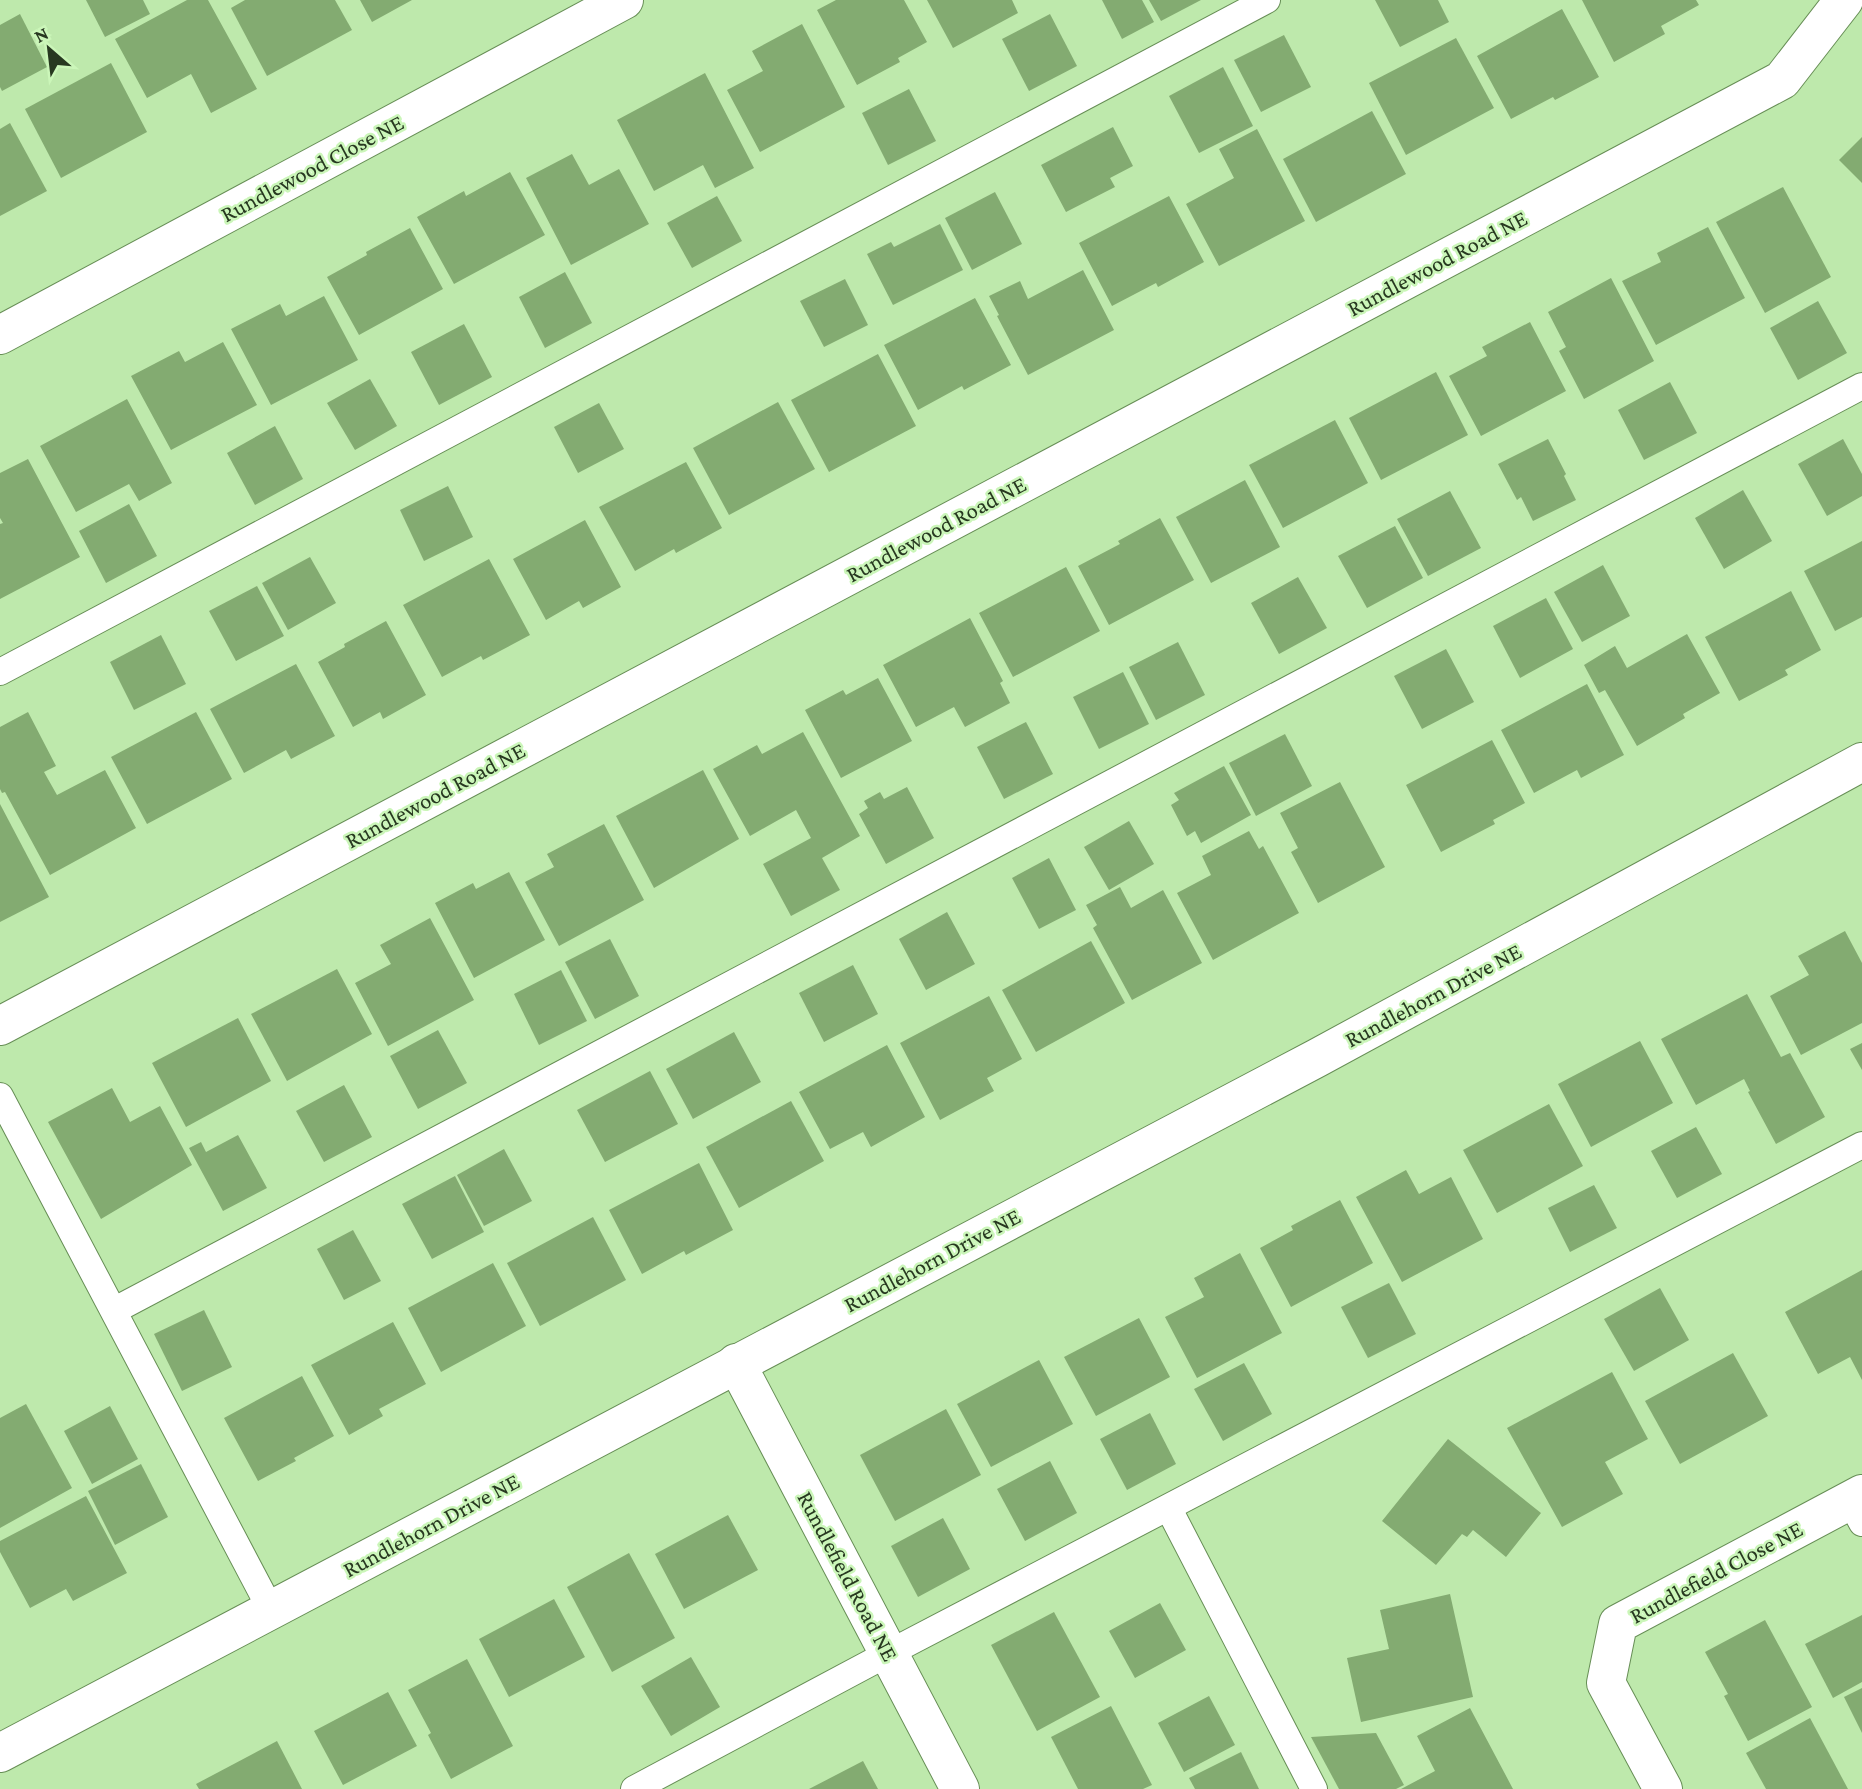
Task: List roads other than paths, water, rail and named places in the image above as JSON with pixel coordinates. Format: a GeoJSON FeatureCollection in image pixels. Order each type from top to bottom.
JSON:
{"type":"FeatureCollection","features":[{"type":"Feature","properties":{"kind":"street","name":"Rundlewood Close NE"},"geometry":{"type":"LineString","coordinates":[[0,335],[624,0]]}},
{"type":"Feature","properties":{"kind":"street","name":"Rundlewood Road NE"},"geometry":{"type":"LineString","coordinates":[[0,1026],[1782,80],[1844,0]]}},
{"type":"Feature","properties":{"kind":"street","name":"Rundlehorn Drive NE"},"geometry":{"type":"LineString","coordinates":[[0,1752],[1317,1058],[1862,762]]}},
{"type":"Feature","properties":{"kind":"street","name":"Rundlefield Road NE"},"geometry":{"type":"LineString","coordinates":[[736,1363],[960,1789]]}},
{"type":"Feature","properties":{"kind":"street","name":"Rundlefield Close NE"},"geometry":{"type":"LineString","coordinates":[[1663,1789],[1606,1683],[1618,1624],[1858,1506]]}},
{"type":"Feature","properties":{"kind":"lane"},"geometry":{"type":"LineString","coordinates":[[0,672],[1267,0]]}},
{"type":"Feature","properties":{"kind":"lane"},"geometry":{"type":"LineString","coordinates":[[115,1310],[1862,386]]}},
{"type":"Feature","properties":{"kind":"lane"},"geometry":{"type":"LineString","coordinates":[[0,1096],[271,1610]]}},
{"type":"Feature","properties":{"kind":"lane"},"geometry":{"type":"LineString","coordinates":[[634,1789],[1862,1145]]}},
{"type":"Feature","properties":{"kind":"lane"},"geometry":{"type":"LineString","coordinates":[[1169,1509],[1314,1789]]}}]}
